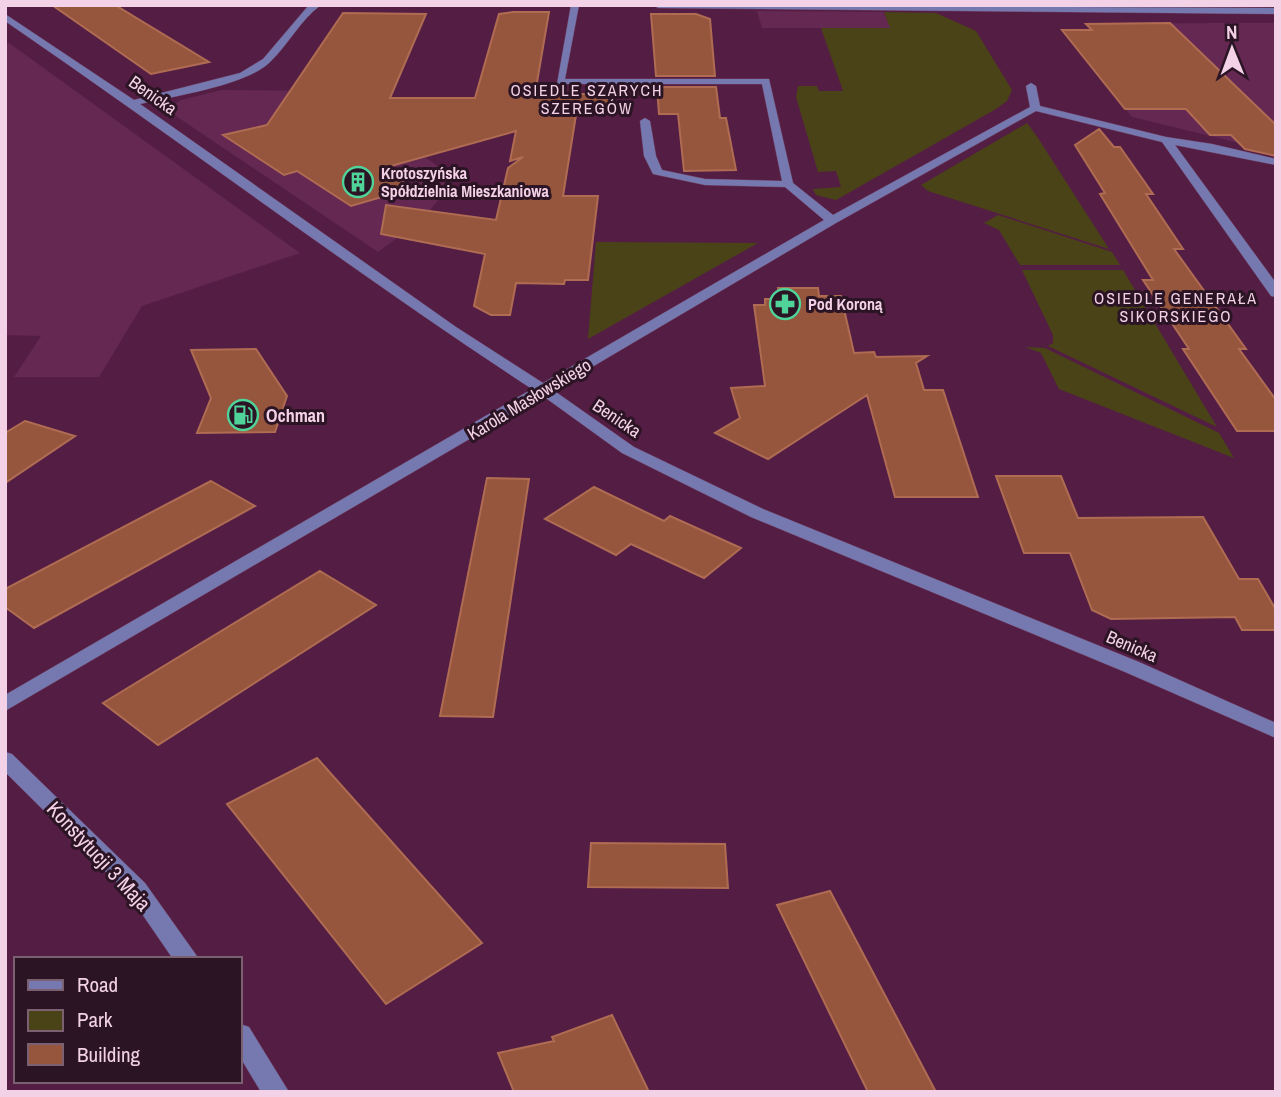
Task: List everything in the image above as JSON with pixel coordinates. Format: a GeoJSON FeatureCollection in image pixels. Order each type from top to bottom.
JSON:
{"type":"FeatureCollection","features":[{"type":"Feature","properties":{"kind":"street"},"geometry":{"type":"LineString","coordinates":[[132,103],[243,75],[266,61],[308,9],[317,5]]}},
{"type":"Feature","properties":{"kind":"street"},"geometry":{"type":"LineString","coordinates":[[575,5],[560,82],[766,81],[788,184],[832,220]]}},
{"type":"Feature","properties":{"kind":"street"},"geometry":{"type":"LineString","coordinates":[[658,5],[1276,11]]}},
{"type":"Feature","properties":{"kind":"street","name":"Benicka"},"geometry":{"type":"LineString","coordinates":[[5,17],[132,103],[451,330],[544,390],[628,450],[757,513],[1132,667],[1276,731]]}},
{"type":"Feature","properties":{"kind":"street"},"geometry":{"type":"LineString","coordinates":[[1031,86],[1035,108],[1166,140],[1212,147],[1276,162]]}},
{"type":"Feature","properties":{"kind":"street","name":"Karola Masłowskiego"},"geometry":{"type":"LineString","coordinates":[[5,704],[832,220],[1035,108]]}},
{"type":"Feature","properties":{"kind":"street"},"geometry":{"type":"LineString","coordinates":[[645,121],[649,156],[657,172],[685,181],[710,184],[788,184]]}},
{"type":"Feature","properties":{"kind":"street"},"geometry":{"type":"LineString","coordinates":[[1166,140],[1276,293]]}},
{"type":"Feature","properties":{"kind":"street","name":"Konstytucji 3 Maja"},"geometry":{"type":"LineString","coordinates":[[5,758],[137,889],[186,957]]}},
{"type":"Feature","properties":{"kind":"street"},"geometry":{"type":"LineString","coordinates":[[242,1038],[276,1092]]}},
{"type":"Feature","properties":{"kind":"shaded area"},"geometry":{"type":"Polygon","coordinates":[[[757,11],[883,12],[891,28],[762,28],[757,11]]]}},
{"type":"Feature","properties":{"kind":"shaded area"},"geometry":{"type":"Polygon","coordinates":[[[1276,23],[1276,152],[1132,117],[1062,30],[1091,30],[1086,24],[1276,23]]]}},
{"type":"Feature","properties":{"kind":"shaded area"},"geometry":{"type":"Polygon","coordinates":[[[9,43],[300,253],[142,306],[99,377],[14,377],[41,336],[5,335],[5,46],[9,43]]]}},
{"type":"Feature","properties":{"kind":"shaded area"},"geometry":{"type":"Polygon","coordinates":[[[221,90],[334,91],[447,173],[442,195],[424,218],[378,252],[167,110],[181,100],[221,90]]]}},
{"type":"Feature","properties":{"kind":"green space"},"geometry":{"type":"Polygon","coordinates":[[[884,12],[936,13],[976,31],[1012,90],[1007,101],[996,109],[836,200],[816,195],[813,189],[841,187],[836,171],[818,172],[796,97],[798,86],[817,86],[819,91],[843,91],[821,28],[890,28],[884,12]]]}},
{"type":"Feature","properties":{"kind":"green space"},"geometry":{"type":"Polygon","coordinates":[[[1027,123],[1109,249],[928,191],[921,185],[1027,123]]]}},
{"type":"Feature","properties":{"kind":"green space"},"geometry":{"type":"Polygon","coordinates":[[[998,215],[1112,252],[1120,265],[1020,265],[999,230],[984,223],[998,215]]]}},
{"type":"Feature","properties":{"kind":"green space"},"geometry":{"type":"Polygon","coordinates":[[[596,242],[758,243],[588,339],[596,242]]]}},
{"type":"Feature","properties":{"kind":"green space"},"geometry":{"type":"Polygon","coordinates":[[[1022,270],[1123,270],[1217,427],[1048,346],[1053,343],[1053,335],[1022,270]]]}},
{"type":"Feature","properties":{"kind":"green space"},"geometry":{"type":"Polygon","coordinates":[[[1025,347],[1045,348],[1219,433],[1234,458],[1059,389],[1041,353],[1025,347]]]}},
{"type":"Feature","properties":{"kind":"building"},"geometry":{"type":"Polygon","coordinates":[[[52,5],[115,5],[209,62],[151,74],[52,5]]]}},
{"type":"Feature","properties":{"kind":"building"},"geometry":{"type":"Polygon","coordinates":[[[549,12],[535,94],[608,94],[610,106],[576,115],[563,196],[598,196],[588,280],[565,280],[564,284],[516,283],[510,315],[491,315],[474,306],[485,254],[381,234],[386,205],[496,220],[508,168],[523,157],[510,161],[516,131],[380,169],[413,188],[351,206],[297,171],[284,175],[223,135],[267,125],[343,13],[426,14],[390,98],[475,98],[499,14],[549,12]]]}},
{"type":"Feature","properties":{"kind":"building"},"geometry":{"type":"Polygon","coordinates":[[[651,14],[696,14],[710,19],[715,76],[656,76],[651,14]]]}},
{"type":"Feature","properties":{"kind":"building"},"geometry":{"type":"Polygon","coordinates":[[[1170,23],[1276,125],[1276,156],[1245,149],[1231,135],[1210,135],[1186,109],[1125,109],[1062,30],[1092,30],[1086,24],[1170,23]]]}},
{"type":"Feature","properties":{"kind":"building"},"geometry":{"type":"Polygon","coordinates":[[[657,87],[716,87],[720,118],[726,118],[736,170],[684,171],[678,114],[659,114],[657,87]]]}},
{"type":"Feature","properties":{"kind":"building"},"geometry":{"type":"Polygon","coordinates":[[[1099,129],[1114,147],[1120,147],[1153,194],[1146,194],[1183,249],[1174,249],[1246,349],[1239,349],[1276,400],[1276,431],[1237,431],[1183,349],[1189,349],[1143,280],[1153,280],[1100,194],[1105,193],[1075,145],[1099,129]]]}},
{"type":"Feature","properties":{"kind":"building"},"geometry":{"type":"Polygon","coordinates":[[[778,288],[818,288],[819,296],[841,296],[854,353],[874,352],[876,357],[927,356],[916,363],[924,390],[943,390],[978,497],[895,497],[867,395],[768,459],[715,433],[740,418],[731,388],[765,386],[754,305],[765,305],[765,299],[780,299],[778,288]]]}},
{"type":"Feature","properties":{"kind":"building"},"geometry":{"type":"Polygon","coordinates":[[[256,349],[287,396],[275,432],[197,433],[211,398],[191,350],[256,349]]]}},
{"type":"Feature","properties":{"kind":"building"},"geometry":{"type":"Polygon","coordinates":[[[25,421],[75,436],[5,483],[5,433],[25,421]]]}},
{"type":"Feature","properties":{"kind":"building"},"geometry":{"type":"Polygon","coordinates":[[[996,476],[1061,476],[1078,518],[1203,517],[1239,579],[1258,579],[1276,610],[1276,630],[1242,630],[1235,617],[1111,619],[1092,610],[1070,553],[1024,553],[996,476]]]}},
{"type":"Feature","properties":{"kind":"building"},"geometry":{"type":"Polygon","coordinates":[[[487,478],[529,479],[493,717],[440,716],[487,478]]]}},
{"type":"Feature","properties":{"kind":"building"},"geometry":{"type":"Polygon","coordinates":[[[211,481],[255,506],[34,628],[5,607],[5,589],[211,481]]]}},
{"type":"Feature","properties":{"kind":"building"},"geometry":{"type":"Polygon","coordinates":[[[594,487],[664,521],[670,516],[741,548],[704,578],[631,544],[616,555],[545,519],[594,487]]]}},
{"type":"Feature","properties":{"kind":"building"},"geometry":{"type":"Polygon","coordinates":[[[320,571],[376,605],[158,745],[103,703],[320,571]]]}},
{"type":"Feature","properties":{"kind":"building"},"geometry":{"type":"Polygon","coordinates":[[[317,758],[482,943],[386,1004],[227,804],[317,758]]]}},
{"type":"Feature","properties":{"kind":"building"},"geometry":{"type":"Polygon","coordinates":[[[591,843],[725,844],[728,888],[588,887],[591,843]]]}},
{"type":"Feature","properties":{"kind":"building"},"geometry":{"type":"Polygon","coordinates":[[[830,891],[936,1092],[868,1092],[777,905],[830,891]]]}},
{"type":"Feature","properties":{"kind":"building"},"geometry":{"type":"Polygon","coordinates":[[[612,1015],[649,1092],[514,1092],[498,1053],[554,1041],[552,1037],[612,1015]]]}},
{"type":"Feature","properties":{"kind":"place","name":"Krotoszyńska Spółdzielnia Mieszkaniowa"},"geometry":{"type":"Point","coordinates":[358,182]}},
{"type":"Feature","properties":{"kind":"place","name":"Pod Koroną"},"geometry":{"type":"Point","coordinates":[785,304]}},
{"type":"Feature","properties":{"kind":"place","name":"Ochman"},"geometry":{"type":"Point","coordinates":[243,415]}},
{"type":"Feature","properties":{"kind":"district","name":"OSIEDLE SZARYCH SZEREGÓW"},"geometry":{"type":"Point","coordinates":[587,99]}},
{"type":"Feature","properties":{"kind":"district","name":"OSIEDLE GENERAŁA SIKORSKIEGO"},"geometry":{"type":"Point","coordinates":[1176,307]}}]}
